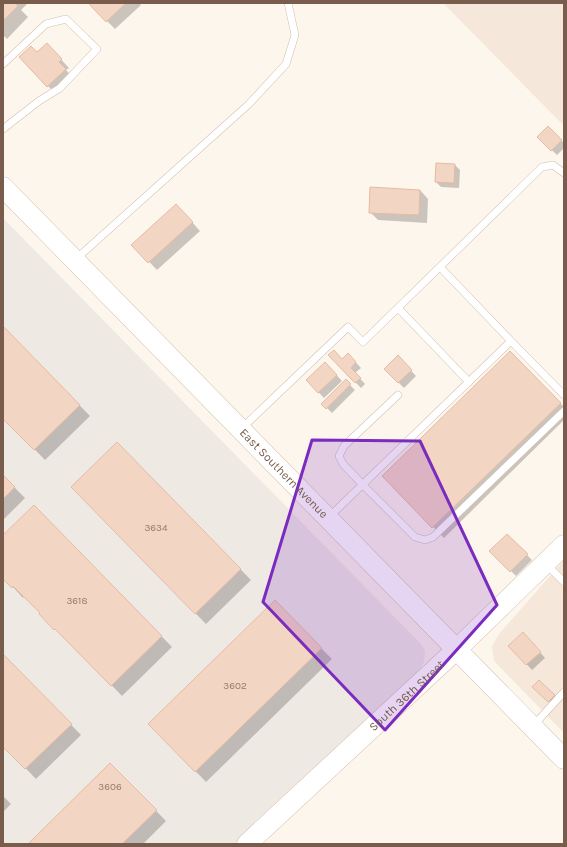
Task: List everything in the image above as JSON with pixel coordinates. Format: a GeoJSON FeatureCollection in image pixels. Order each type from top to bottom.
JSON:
{"type":"FeatureCollection","features":[{"type":"Feature","properties":{"kind":"main road","name":"East Southern Avenue"},"geometry":{"type":"LineString","coordinates":[[3,187],[564,759]]}},
{"type":"Feature","properties":{"kind":"main road","name":"South 36th Street"},"geometry":{"type":"LineString","coordinates":[[247,844],[457,649],[564,545]]}},
{"type":"Feature","properties":{"kind":"lane"},"geometry":{"type":"LineString","coordinates":[[75,260],[249,104],[286,64],[295,35],[288,3]]}},
{"type":"Feature","properties":{"kind":"lane"},"geometry":{"type":"LineString","coordinates":[[3,64],[46,24],[66,19],[97,49],[60,88],[39,101],[3,129]]}},
{"type":"Feature","properties":{"kind":"lane"},"geometry":{"type":"LineString","coordinates":[[241,429],[348,327],[363,342],[542,167],[553,165],[564,173]]}},
{"type":"Feature","properties":{"kind":"lane"},"geometry":{"type":"LineString","coordinates":[[440,267],[510,342],[564,395]]}},
{"type":"Feature","properties":{"kind":"lane"},"geometry":{"type":"LineString","coordinates":[[398,308],[469,382]]}},
{"type":"Feature","properties":{"kind":"lane"},"geometry":{"type":"LineString","coordinates":[[328,518],[363,486],[510,342]]}},
{"type":"Feature","properties":{"kind":"lane"},"geometry":{"type":"LineString","coordinates":[[398,395],[344,446],[339,456],[343,464],[363,486],[415,537],[425,540],[433,537],[564,411]]}},
{"type":"Feature","properties":{"kind":"lane"},"geometry":{"type":"LineString","coordinates":[[545,563],[564,582]]}},
{"type":"Feature","properties":{"kind":"lane"},"geometry":{"type":"LineString","coordinates":[[532,727],[564,692]]}},
{"type":"Feature","properties":{"kind":"highlighted area"},"geometry":{"type":"Polygon","coordinates":[[[312,440],[420,441],[497,605],[385,730],[263,602],[312,440]]]}},
{"type":"Feature","properties":{"kind":"shaded area"},"geometry":{"type":"Polygon","coordinates":[[[443,3],[564,3],[564,126],[443,3]]]}},
{"type":"Feature","properties":{"kind":"shaded area"},"geometry":{"type":"Polygon","coordinates":[[[3,218],[421,644],[425,651],[424,662],[419,671],[236,844],[3,844],[3,218]]]}},
{"type":"Feature","properties":{"kind":"shaded area"},"geometry":{"type":"Polygon","coordinates":[[[564,560],[564,733],[494,661],[492,646],[499,634],[564,560]]]}},
{"type":"Feature","properties":{"kind":"building"},"geometry":{"type":"Polygon","coordinates":[[[3,3],[15,3],[18,6],[3,21],[3,3]]]}},
{"type":"Feature","properties":{"kind":"building"},"geometry":{"type":"Polygon","coordinates":[[[88,3],[126,3],[106,22],[88,3]]]}},
{"type":"Feature","properties":{"kind":"building"},"geometry":{"type":"Polygon","coordinates":[[[47,43],[62,59],[59,62],[66,69],[47,87],[19,57],[31,46],[37,52],[47,43]]]}},
{"type":"Feature","properties":{"kind":"building"},"geometry":{"type":"Polygon","coordinates":[[[548,126],[562,140],[551,151],[537,137],[548,126]]]}},
{"type":"Feature","properties":{"kind":"building"},"geometry":{"type":"Polygon","coordinates":[[[436,163],[455,164],[454,183],[435,182],[436,163]]]}},
{"type":"Feature","properties":{"kind":"building"},"geometry":{"type":"Polygon","coordinates":[[[370,187],[420,190],[419,215],[369,213],[370,187]]]}},
{"type":"Feature","properties":{"kind":"building"},"geometry":{"type":"Polygon","coordinates":[[[176,204],[193,222],[148,263],[131,245],[176,204]]]}},
{"type":"Feature","properties":{"kind":"building"},"geometry":{"type":"Polygon","coordinates":[[[3,326],[80,405],[34,450],[3,419],[3,326]]]}},
{"type":"Feature","properties":{"kind":"building"},"geometry":{"type":"Polygon","coordinates":[[[334,350],[342,359],[348,353],[356,362],[351,368],[361,378],[355,383],[328,355],[334,350]]]}},
{"type":"Feature","properties":{"kind":"building"},"geometry":{"type":"Polygon","coordinates":[[[510,351],[561,403],[432,528],[382,476],[510,351]]]}},
{"type":"Feature","properties":{"kind":"building"},"geometry":{"type":"Polygon","coordinates":[[[398,355],[412,370],[398,383],[384,369],[398,355]]]}},
{"type":"Feature","properties":{"kind":"building"},"geometry":{"type":"Polygon","coordinates":[[[325,362],[337,375],[318,393],[306,380],[325,362]]]}},
{"type":"Feature","properties":{"kind":"building"},"geometry":{"type":"Polygon","coordinates":[[[346,379],[351,384],[326,409],[321,404],[346,379]]]}},
{"type":"Feature","properties":{"kind":"building"},"geometry":{"type":"Polygon","coordinates":[[[117,442],[241,569],[195,614],[71,487],[117,442]]]}},
{"type":"Feature","properties":{"kind":"building"},"geometry":{"type":"Polygon","coordinates":[[[3,475],[15,487],[3,499],[3,475]]]}},
{"type":"Feature","properties":{"kind":"building"},"geometry":{"type":"Polygon","coordinates":[[[34,505],[162,636],[111,686],[55,629],[54,630],[39,614],[40,613],[13,586],[12,588],[3,579],[3,535],[34,505]]]}},
{"type":"Feature","properties":{"kind":"building"},"geometry":{"type":"Polygon","coordinates":[[[507,534],[528,554],[510,572],[489,551],[507,534]]]}},
{"type":"Feature","properties":{"kind":"building"},"geometry":{"type":"Polygon","coordinates":[[[275,600],[322,648],[195,772],[148,724],[275,600]]]}},
{"type":"Feature","properties":{"kind":"building"},"geometry":{"type":"Polygon","coordinates":[[[523,632],[541,652],[526,665],[508,646],[523,632]]]}},
{"type":"Feature","properties":{"kind":"building"},"geometry":{"type":"Polygon","coordinates":[[[3,654],[72,724],[25,769],[3,747],[3,654]]]}},
{"type":"Feature","properties":{"kind":"building"},"geometry":{"type":"Polygon","coordinates":[[[539,680],[555,695],[548,702],[532,687],[539,680]]]}},
{"type":"Feature","properties":{"kind":"building"},"geometry":{"type":"Polygon","coordinates":[[[110,763],[157,810],[122,844],[28,844],[110,763]]]}}]}
